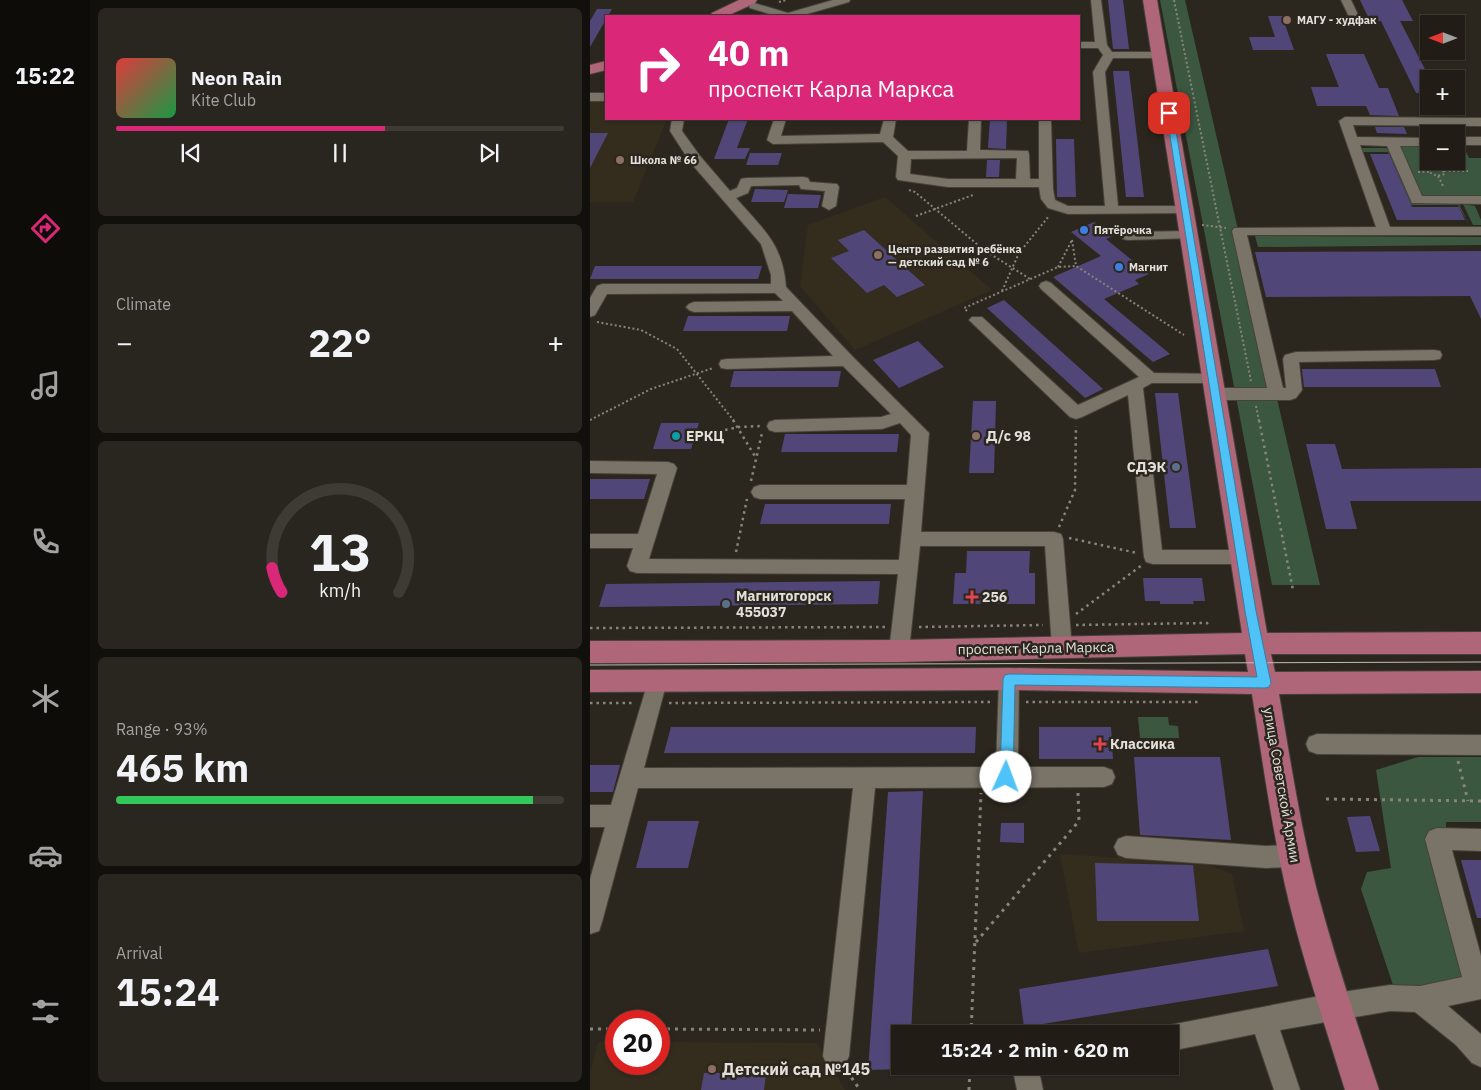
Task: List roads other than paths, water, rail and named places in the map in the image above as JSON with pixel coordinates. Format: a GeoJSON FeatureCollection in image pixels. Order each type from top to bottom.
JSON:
{"type":"FeatureCollection","features":[{"type":"Feature","properties":{"kind":"main road","name":"улица Советской Армии"},"geometry":{"type":"LineString","coordinates":[[1150,0],[1185,210],[1195,230],[1214,386],[1294,856],[1311,926],[1362,1090]]}},
{"type":"Feature","properties":{"kind":"main road"},"geometry":{"type":"LineString","coordinates":[[722,15],[761,7]]}},
{"type":"Feature","properties":{"kind":"main road"},"geometry":{"type":"LineString","coordinates":[[736,15],[761,7]]}},
{"type":"Feature","properties":{"kind":"main road"},"geometry":{"type":"LineString","coordinates":[[590,62],[605,58]]}},
{"type":"Feature","properties":{"kind":"main road"},"geometry":{"type":"LineString","coordinates":[[590,70],[605,65]]}},
{"type":"Feature","properties":{"kind":"main road","name":"проспект Карла Маркса"},"geometry":{"type":"LineString","coordinates":[[590,652],[899,651],[1062,637],[1257,644],[1481,643]]}},
{"type":"Feature","properties":{"kind":"main road"},"geometry":{"type":"LineString","coordinates":[[590,682],[654,692],[1009,691],[1265,683],[1481,682]]}},
{"type":"Feature","properties":{"kind":"lane"},"geometry":{"type":"LineString","coordinates":[[792,15],[845,0]]}},
{"type":"Feature","properties":{"kind":"lane"},"geometry":{"type":"LineString","coordinates":[[1096,0],[1105,50],[1100,72],[1112,210]]}},
{"type":"Feature","properties":{"kind":"lane"},"geometry":{"type":"LineString","coordinates":[[1346,0],[1356,20]]}},
{"type":"Feature","properties":{"kind":"lane"},"geometry":{"type":"LineString","coordinates":[[761,7],[785,15]]}},
{"type":"Feature","properties":{"kind":"lane"},"geometry":{"type":"LineString","coordinates":[[1080,45],[1105,50],[1160,55]]}},
{"type":"Feature","properties":{"kind":"lane"},"geometry":{"type":"LineString","coordinates":[[590,97],[605,97]]}},
{"type":"Feature","properties":{"kind":"lane"},"geometry":{"type":"LineString","coordinates":[[678,120],[676,131],[728,197],[768,243],[778,275],[779,288],[847,361],[920,434],[899,651]]}},
{"type":"Feature","properties":{"kind":"lane"},"geometry":{"type":"LineString","coordinates":[[780,120],[773,140],[886,138],[905,154],[1023,154],[1023,183]]}},
{"type":"Feature","properties":{"kind":"lane"},"geometry":{"type":"LineString","coordinates":[[886,138],[890,120]]}},
{"type":"Feature","properties":{"kind":"lane"},"geometry":{"type":"LineString","coordinates":[[973,154],[975,120]]}},
{"type":"Feature","properties":{"kind":"lane"},"geometry":{"type":"LineString","coordinates":[[1045,120],[1046,197],[1049,203],[1058,209],[1185,210]]}},
{"type":"Feature","properties":{"kind":"lane"},"geometry":{"type":"LineString","coordinates":[[1385,231],[1345,121],[1481,122]]}},
{"type":"Feature","properties":{"kind":"lane"},"geometry":{"type":"LineString","coordinates":[[1465,141],[1481,141]]}},
{"type":"Feature","properties":{"kind":"lane"},"geometry":{"type":"LineString","coordinates":[[1353,142],[1420,142]]}},
{"type":"Feature","properties":{"kind":"lane"},"geometry":{"type":"LineString","coordinates":[[1392,142],[1417,200],[1481,200]]}},
{"type":"Feature","properties":{"kind":"lane"},"geometry":{"type":"LineString","coordinates":[[905,154],[903,177],[948,183],[1046,183]]}},
{"type":"Feature","properties":{"kind":"lane"},"geometry":{"type":"LineString","coordinates":[[728,197],[742,190],[746,182],[803,181],[806,186],[832,187],[829,206]]}},
{"type":"Feature","properties":{"kind":"lane"},"geometry":{"type":"LineString","coordinates":[[1128,236],[1195,230]]}},
{"type":"Feature","properties":{"kind":"lane"},"geometry":{"type":"LineString","coordinates":[[1276,394],[1239,231],[1481,231]]}},
{"type":"Feature","properties":{"kind":"lane"},"geometry":{"type":"LineString","coordinates":[[1046,286],[1142,382],[1153,557],[1242,557]]}},
{"type":"Feature","properties":{"kind":"lane"},"geometry":{"type":"LineString","coordinates":[[590,312],[602,289],[779,288]]}},
{"type":"Feature","properties":{"kind":"lane"},"geometry":{"type":"LineString","coordinates":[[694,307],[796,306]]}},
{"type":"Feature","properties":{"kind":"lane"},"geometry":{"type":"LineString","coordinates":[[977,320],[1076,413],[1142,382],[1214,386],[1254,394],[1290,394],[1294,390],[1291,359],[1296,357],[1434,355]]}},
{"type":"Feature","properties":{"kind":"lane"},"geometry":{"type":"LineString","coordinates":[[728,364],[847,361]]}},
{"type":"Feature","properties":{"kind":"lane"},"geometry":{"type":"LineString","coordinates":[[775,426],[882,423],[903,416]]}},
{"type":"Feature","properties":{"kind":"lane"},"geometry":{"type":"LineString","coordinates":[[590,467],[668,468],[637,566],[908,567]]}},
{"type":"Feature","properties":{"kind":"lane"},"geometry":{"type":"LineString","coordinates":[[760,492],[914,492]]}},
{"type":"Feature","properties":{"kind":"lane"},"geometry":{"type":"LineString","coordinates":[[911,539],[1054,539],[1062,637]]}},
{"type":"Feature","properties":{"kind":"lane"},"geometry":{"type":"LineString","coordinates":[[590,541],[646,541]]}},
{"type":"Feature","properties":{"kind":"lane"},"geometry":{"type":"LineString","coordinates":[[1006,777],[1009,691]]}},
{"type":"Feature","properties":{"kind":"lane"},"geometry":{"type":"LineString","coordinates":[[590,922],[596,880],[620,816],[654,692]]}},
{"type":"Feature","properties":{"kind":"lane"},"geometry":{"type":"LineString","coordinates":[[1317,744],[1481,745]]}},
{"type":"Feature","properties":{"kind":"lane"},"geometry":{"type":"LineString","coordinates":[[836,1056],[865,777]]}},
{"type":"Feature","properties":{"kind":"lane"},"geometry":{"type":"LineString","coordinates":[[630,778],[1104,777]]}},
{"type":"Feature","properties":{"kind":"lane"},"geometry":{"type":"LineString","coordinates":[[590,816],[620,816]]}},
{"type":"Feature","properties":{"kind":"lane"},"geometry":{"type":"LineString","coordinates":[[1179,1036],[1335,1006],[1390,998],[1420,999],[1479,986],[1437,839],[1481,840]]}},
{"type":"Feature","properties":{"kind":"lane"},"geometry":{"type":"LineString","coordinates":[[1126,847],[1266,857],[1294,856]]}},
{"type":"Feature","properties":{"kind":"lane"},"geometry":{"type":"LineString","coordinates":[[1420,999],[1478,1048]]}},
{"type":"Feature","properties":{"kind":"lane"},"geometry":{"type":"LineString","coordinates":[[1264,1021],[1287,1090]]}},
{"type":"Feature","properties":{"kind":"lane"},"geometry":{"type":"LineString","coordinates":[[1028,1075],[1030,1090]]}},
{"type":"Feature","properties":{"kind":"tram line"},"geometry":{"type":"LineString","coordinates":[[590,665],[1481,662]]}},
{"type":"Feature","properties":{"kind":"place","name":"МАГУ - худфак"},"geometry":{"type":"Point","coordinates":[1287,20]}},
{"type":"Feature","properties":{"kind":"place","name":"Школа № 66"},"geometry":{"type":"Point","coordinates":[620,160]}},
{"type":"Feature","properties":{"kind":"place","name":"Пятёрочка"},"geometry":{"type":"Point","coordinates":[1084,230]}},
{"type":"Feature","properties":{"kind":"place","name":"Центр развития ребёнка — детский сад № 6"},"geometry":{"type":"Point","coordinates":[878,255]}},
{"type":"Feature","properties":{"kind":"place","name":"Магнит"},"geometry":{"type":"Point","coordinates":[1119,267]}},
{"type":"Feature","properties":{"kind":"place","name":"ЕРКЦ"},"geometry":{"type":"Point","coordinates":[676,436]}},
{"type":"Feature","properties":{"kind":"place","name":"Д/с 98"},"geometry":{"type":"Point","coordinates":[976,436]}},
{"type":"Feature","properties":{"kind":"place","name":"СДЭК"},"geometry":{"type":"Point","coordinates":[1176,467]}},
{"type":"Feature","properties":{"kind":"place","name":"256"},"geometry":{"type":"Point","coordinates":[972,597]}},
{"type":"Feature","properties":{"kind":"place","name":"Магнитогорск 455037"},"geometry":{"type":"Point","coordinates":[726,604]}},
{"type":"Feature","properties":{"kind":"place","name":"Классика"},"geometry":{"type":"Point","coordinates":[1100,744]}},
{"type":"Feature","properties":{"kind":"place","name":"Детский сад №145"},"geometry":{"type":"Point","coordinates":[712,1069]}}]}
